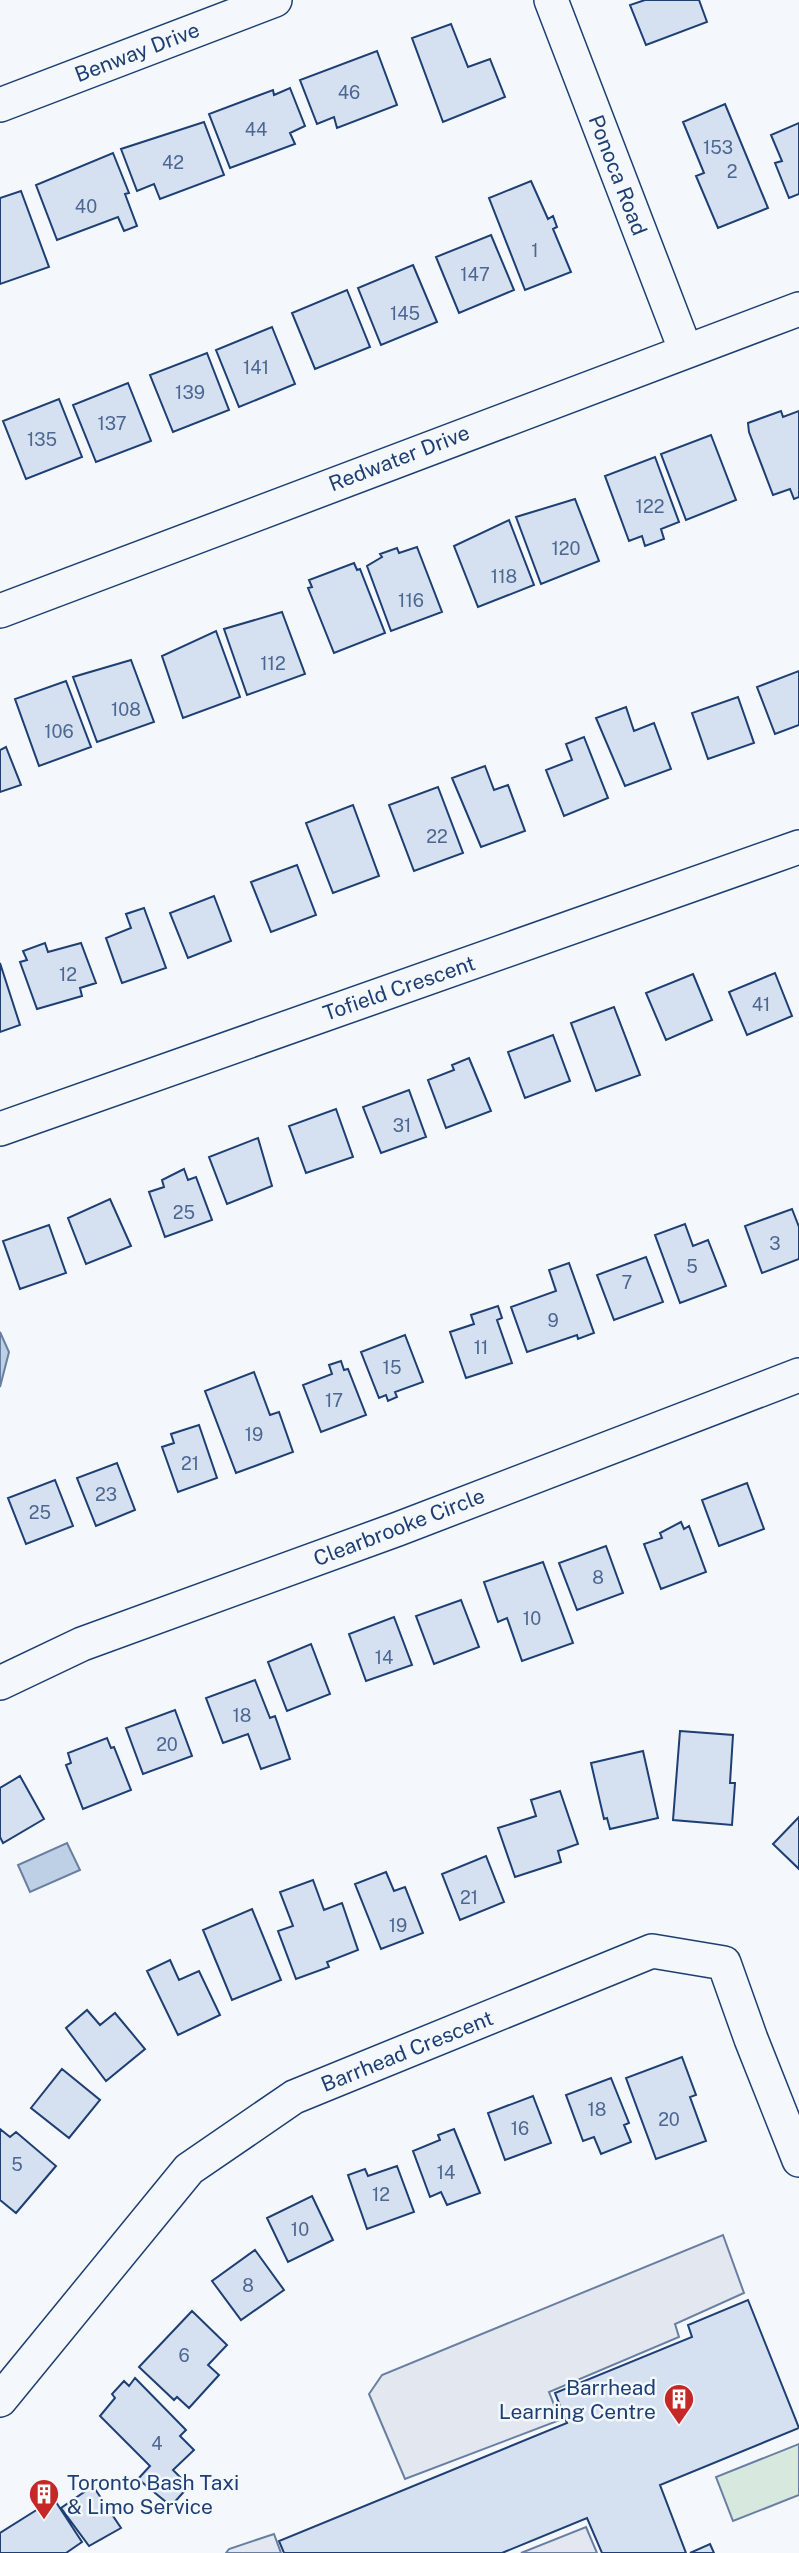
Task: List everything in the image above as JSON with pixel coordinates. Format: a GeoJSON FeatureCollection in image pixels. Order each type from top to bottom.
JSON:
{"type":"FeatureCollection","features":[{"type":"Feature","properties":{"kind":"street","name":"Benway Drive"},"geometry":{"type":"LineString","coordinates":[[0,105],[275,0]]}},
{"type":"Feature","properties":{"kind":"street","name":"Ponoca Road"},"geometry":{"type":"LineString","coordinates":[[551,0],[685,349]]}},
{"type":"Feature","properties":{"kind":"street","name":"Redwater Drive"},"geometry":{"type":"LineString","coordinates":[[0,611],[685,349],[799,309]]}},
{"type":"Feature","properties":{"kind":"street","name":"Tofield Crescent"},"geometry":{"type":"LineString","coordinates":[[0,1129],[799,847]]}},
{"type":"Feature","properties":{"kind":"street","name":"Clearbrooke Circle"},"geometry":{"type":"LineString","coordinates":[[0,1683],[82,1644],[398,1529],[799,1375]]}},
{"type":"Feature","properties":{"kind":"street","name":"Barrhead Crescent"},"geometry":{"type":"LineString","coordinates":[[0,2400],[189,2169],[294,2097],[652,1951],[724,1963],[799,2160]]}},
{"type":"Feature","properties":{"kind":"shaded area"},"geometry":{"type":"Polygon","coordinates":[[[723,2235],[744,2293],[675,2324],[679,2337],[549,2392],[560,2420],[405,2479],[369,2394],[382,2375],[723,2235]]]}},
{"type":"Feature","properties":{"kind":"shaded area"},"geometry":{"type":"Polygon","coordinates":[[[799,2444],[799,2495],[733,2521],[716,2477],[799,2444]]]}},
{"type":"Feature","properties":{"kind":"shaded area"},"geometry":{"type":"Polygon","coordinates":[[[586,2527],[597,2553],[521,2553],[586,2527]]]}},
{"type":"Feature","properties":{"kind":"shaded area"},"geometry":{"type":"Polygon","coordinates":[[[274,2534],[281,2553],[226,2553],[229,2549],[274,2534]]]}},
{"type":"Feature","properties":{"kind":"water"},"geometry":{"type":"Polygon","coordinates":[[[0,1332],[9,1352],[0,1387],[0,1332]]]}},
{"type":"Feature","properties":{"kind":"water"},"geometry":{"type":"Polygon","coordinates":[[[67,1843],[80,1870],[30,1892],[18,1865],[67,1843]]]}},
{"type":"Feature","properties":{"kind":"building"},"geometry":{"type":"Polygon","coordinates":[[[645,0],[699,0],[707,22],[646,45],[630,5],[645,0]]]}},
{"type":"Feature","properties":{"kind":"building"},"geometry":{"type":"Polygon","coordinates":[[[451,24],[468,67],[490,59],[505,97],[443,122],[412,38],[451,24]]]}},
{"type":"Feature","properties":{"kind":"building"},"geometry":{"type":"Polygon","coordinates":[[[377,51],[397,105],[337,128],[334,117],[317,124],[300,80],[377,51]]]}},
{"type":"Feature","properties":{"kind":"building"},"geometry":{"type":"Polygon","coordinates":[[[290,88],[305,126],[290,133],[295,144],[230,168],[209,114],[273,90],[274,95],[290,88]]]}},
{"type":"Feature","properties":{"kind":"building"},"geometry":{"type":"Polygon","coordinates":[[[725,104],[768,208],[718,228],[696,176],[704,173],[683,122],[725,104]]]}},
{"type":"Feature","properties":{"kind":"building"},"geometry":{"type":"Polygon","coordinates":[[[204,122],[224,175],[160,199],[154,184],[137,191],[121,149],[204,122]]]}},
{"type":"Feature","properties":{"kind":"building"},"geometry":{"type":"Polygon","coordinates":[[[799,123],[799,194],[789,198],[775,163],[782,161],[771,135],[799,123]]]}},
{"type":"Feature","properties":{"kind":"building"},"geometry":{"type":"Polygon","coordinates":[[[113,153],[129,193],[125,194],[137,226],[124,231],[118,217],[57,240],[36,185],[113,153]]]}},
{"type":"Feature","properties":{"kind":"building"},"geometry":{"type":"Polygon","coordinates":[[[531,181],[548,219],[553,216],[557,227],[553,229],[571,272],[525,290],[489,198],[531,181]]]}},
{"type":"Feature","properties":{"kind":"building"},"geometry":{"type":"Polygon","coordinates":[[[21,191],[49,267],[0,284],[0,198],[21,191]]]}},
{"type":"Feature","properties":{"kind":"building"},"geometry":{"type":"Polygon","coordinates":[[[491,235],[514,290],[459,313],[436,257],[491,235]]]}},
{"type":"Feature","properties":{"kind":"building"},"geometry":{"type":"Polygon","coordinates":[[[413,265],[437,322],[381,345],[358,288],[413,265]]]}},
{"type":"Feature","properties":{"kind":"building"},"geometry":{"type":"Polygon","coordinates":[[[347,290],[370,347],[315,369],[292,313],[347,290]]]}},
{"type":"Feature","properties":{"kind":"building"},"geometry":{"type":"Polygon","coordinates":[[[272,327],[295,384],[239,407],[216,350],[272,327]]]}},
{"type":"Feature","properties":{"kind":"building"},"geometry":{"type":"Polygon","coordinates":[[[207,353],[229,410],[173,432],[150,375],[207,353]]]}},
{"type":"Feature","properties":{"kind":"building"},"geometry":{"type":"Polygon","coordinates":[[[128,383],[151,441],[96,462],[73,405],[128,383]]]}},
{"type":"Feature","properties":{"kind":"building"},"geometry":{"type":"Polygon","coordinates":[[[59,399],[82,457],[26,479],[3,421],[59,399]]]}},
{"type":"Feature","properties":{"kind":"building"},"geometry":{"type":"Polygon","coordinates":[[[781,411],[783,417],[799,411],[799,497],[794,499],[790,489],[773,495],[749,432],[748,423],[781,411]]]}},
{"type":"Feature","properties":{"kind":"building"},"geometry":{"type":"Polygon","coordinates":[[[711,435],[736,500],[686,520],[661,454],[711,435]]]}},
{"type":"Feature","properties":{"kind":"building"},"geometry":{"type":"Polygon","coordinates":[[[655,457],[679,522],[661,529],[664,539],[645,546],[642,536],[629,541],[605,476],[655,457]]]}},
{"type":"Feature","properties":{"kind":"building"},"geometry":{"type":"Polygon","coordinates":[[[575,499],[599,561],[541,584],[516,517],[575,499]]]}},
{"type":"Feature","properties":{"kind":"building"},"geometry":{"type":"Polygon","coordinates":[[[509,520],[534,585],[478,607],[454,546],[509,520]]]}},
{"type":"Feature","properties":{"kind":"building"},"geometry":{"type":"Polygon","coordinates":[[[417,547],[442,612],[391,631],[367,566],[382,557],[380,554],[397,548],[399,553],[417,547]]]}},
{"type":"Feature","properties":{"kind":"building"},"geometry":{"type":"Polygon","coordinates":[[[354,563],[357,570],[360,569],[385,633],[334,653],[308,588],[312,587],[309,580],[354,563]]]}},
{"type":"Feature","properties":{"kind":"building"},"geometry":{"type":"Polygon","coordinates":[[[282,612],[305,674],[247,695],[224,629],[282,612]]]}},
{"type":"Feature","properties":{"kind":"building"},"geometry":{"type":"Polygon","coordinates":[[[216,631],[240,697],[183,718],[162,656],[216,631]]]}},
{"type":"Feature","properties":{"kind":"building"},"geometry":{"type":"Polygon","coordinates":[[[131,660],[154,722],[97,742],[73,677],[131,660]]]}},
{"type":"Feature","properties":{"kind":"building"},"geometry":{"type":"Polygon","coordinates":[[[799,671],[799,725],[775,734],[757,687],[799,671]]]}},
{"type":"Feature","properties":{"kind":"building"},"geometry":{"type":"Polygon","coordinates":[[[66,681],[91,747],[39,766],[15,699],[66,681]]]}},
{"type":"Feature","properties":{"kind":"building"},"geometry":{"type":"Polygon","coordinates":[[[738,697],[754,743],[708,759],[692,713],[738,697]]]}},
{"type":"Feature","properties":{"kind":"building"},"geometry":{"type":"Polygon","coordinates":[[[626,707],[634,731],[654,723],[671,769],[625,786],[596,718],[626,707]]]}},
{"type":"Feature","properties":{"kind":"building"},"geometry":{"type":"Polygon","coordinates":[[[584,737],[608,798],[564,816],[546,770],[572,760],[566,744],[584,737]]]}},
{"type":"Feature","properties":{"kind":"building"},"geometry":{"type":"Polygon","coordinates":[[[6,747],[21,785],[0,792],[0,750],[6,747]]]}},
{"type":"Feature","properties":{"kind":"building"},"geometry":{"type":"Polygon","coordinates":[[[485,766],[494,790],[508,785],[525,831],[481,847],[452,778],[485,766]]]}},
{"type":"Feature","properties":{"kind":"building"},"geometry":{"type":"Polygon","coordinates":[[[438,787],[463,853],[414,871],[389,805],[438,787]]]}},
{"type":"Feature","properties":{"kind":"building"},"geometry":{"type":"Polygon","coordinates":[[[353,805],[379,876],[333,893],[306,823],[353,805]]]}},
{"type":"Feature","properties":{"kind":"building"},"geometry":{"type":"Polygon","coordinates":[[[297,865],[316,915],[271,932],[251,882],[297,865]]]}},
{"type":"Feature","properties":{"kind":"building"},"geometry":{"type":"Polygon","coordinates":[[[214,896],[231,941],[188,958],[170,913],[214,896]]]}},
{"type":"Feature","properties":{"kind":"building"},"geometry":{"type":"Polygon","coordinates":[[[144,908],[166,968],[122,983],[106,938],[131,928],[126,914],[144,908]]]}},
{"type":"Feature","properties":{"kind":"building"},"geometry":{"type":"Polygon","coordinates":[[[45,943],[48,952],[81,943],[96,983],[80,988],[82,996],[37,1009],[20,962],[27,960],[23,951],[45,943]]]}},
{"type":"Feature","properties":{"kind":"building"},"geometry":{"type":"Polygon","coordinates":[[[0,963],[20,1025],[0,1032],[0,963]]]}},
{"type":"Feature","properties":{"kind":"building"},"geometry":{"type":"Polygon","coordinates":[[[775,973],[792,1016],[747,1035],[729,992],[775,973]]]}},
{"type":"Feature","properties":{"kind":"building"},"geometry":{"type":"Polygon","coordinates":[[[693,974],[712,1020],[666,1040],[646,993],[693,974]]]}},
{"type":"Feature","properties":{"kind":"building"},"geometry":{"type":"Polygon","coordinates":[[[614,1007],[640,1075],[596,1091],[571,1023],[614,1007]]]}},
{"type":"Feature","properties":{"kind":"building"},"geometry":{"type":"Polygon","coordinates":[[[553,1035],[570,1081],[525,1098],[508,1052],[553,1035]]]}},
{"type":"Feature","properties":{"kind":"building"},"geometry":{"type":"Polygon","coordinates":[[[469,1058],[491,1111],[446,1128],[428,1080],[454,1070],[452,1065],[469,1058]]]}},
{"type":"Feature","properties":{"kind":"building"},"geometry":{"type":"Polygon","coordinates":[[[409,1090],[426,1137],[381,1153],[363,1107],[409,1090]]]}},
{"type":"Feature","properties":{"kind":"building"},"geometry":{"type":"Polygon","coordinates":[[[336,1109],[353,1157],[306,1173],[289,1126],[336,1109]]]}},
{"type":"Feature","properties":{"kind":"building"},"geometry":{"type":"Polygon","coordinates":[[[258,1138],[272,1186],[227,1204],[209,1157],[258,1138]]]}},
{"type":"Feature","properties":{"kind":"building"},"geometry":{"type":"Polygon","coordinates":[[[184,1169],[188,1180],[196,1177],[212,1220],[165,1237],[149,1192],[164,1187],[162,1180],[184,1169]]]}},
{"type":"Feature","properties":{"kind":"building"},"geometry":{"type":"Polygon","coordinates":[[[110,1199],[131,1246],[86,1264],[68,1218],[110,1199]]]}},
{"type":"Feature","properties":{"kind":"building"},"geometry":{"type":"Polygon","coordinates":[[[792,1209],[799,1227],[799,1259],[762,1273],[745,1226],[792,1209]]]}},
{"type":"Feature","properties":{"kind":"building"},"geometry":{"type":"Polygon","coordinates":[[[685,1224],[693,1246],[708,1240],[726,1286],[680,1303],[655,1235],[685,1224]]]}},
{"type":"Feature","properties":{"kind":"building"},"geometry":{"type":"Polygon","coordinates":[[[49,1225],[66,1273],[20,1289],[3,1241],[49,1225]]]}},
{"type":"Feature","properties":{"kind":"building"},"geometry":{"type":"Polygon","coordinates":[[[646,1257],[663,1302],[614,1320],[597,1275],[646,1257]]]}},
{"type":"Feature","properties":{"kind":"building"},"geometry":{"type":"Polygon","coordinates":[[[569,1263],[594,1333],[578,1339],[577,1335],[527,1352],[511,1307],[556,1291],[549,1270],[569,1263]]]}},
{"type":"Feature","properties":{"kind":"building"},"geometry":{"type":"Polygon","coordinates":[[[498,1306],[502,1318],[497,1320],[512,1363],[466,1378],[450,1332],[474,1324],[471,1315],[498,1306]]]}},
{"type":"Feature","properties":{"kind":"building"},"geometry":{"type":"Polygon","coordinates":[[[405,1335],[423,1382],[395,1392],[397,1397],[388,1401],[386,1395],[379,1398],[361,1352],[405,1335]]]}},
{"type":"Feature","properties":{"kind":"building"},"geometry":{"type":"Polygon","coordinates":[[[341,1361],[344,1370],[348,1369],[366,1415],[321,1432],[303,1385],[332,1374],[329,1365],[341,1361]]]}},
{"type":"Feature","properties":{"kind":"building"},"geometry":{"type":"Polygon","coordinates":[[[254,1372],[270,1415],[279,1412],[293,1452],[236,1473],[205,1391],[254,1372]]]}},
{"type":"Feature","properties":{"kind":"building"},"geometry":{"type":"Polygon","coordinates":[[[199,1425],[217,1478],[178,1492],[162,1447],[174,1443],[171,1434],[199,1425]]]}},
{"type":"Feature","properties":{"kind":"building"},"geometry":{"type":"Polygon","coordinates":[[[117,1463],[135,1510],[96,1526],[77,1478],[117,1463]]]}},
{"type":"Feature","properties":{"kind":"building"},"geometry":{"type":"Polygon","coordinates":[[[55,1480],[73,1526],[26,1544],[8,1498],[55,1480]]]}},
{"type":"Feature","properties":{"kind":"building"},"geometry":{"type":"Polygon","coordinates":[[[747,1483],[764,1529],[719,1546],[702,1500],[747,1483]]]}},
{"type":"Feature","properties":{"kind":"building"},"geometry":{"type":"Polygon","coordinates":[[[681,1522],[684,1529],[689,1526],[706,1572],[661,1589],[644,1544],[662,1538],[660,1533],[681,1522]]]}},
{"type":"Feature","properties":{"kind":"building"},"geometry":{"type":"Polygon","coordinates":[[[606,1546],[623,1593],[577,1610],[559,1563],[606,1546]]]}},
{"type":"Feature","properties":{"kind":"building"},"geometry":{"type":"Polygon","coordinates":[[[543,1562],[573,1643],[522,1661],[507,1618],[498,1622],[484,1582],[543,1562]]]}},
{"type":"Feature","properties":{"kind":"building"},"geometry":{"type":"Polygon","coordinates":[[[461,1600],[479,1647],[434,1664],[416,1616],[461,1600]]]}},
{"type":"Feature","properties":{"kind":"building"},"geometry":{"type":"Polygon","coordinates":[[[394,1617],[412,1665],[366,1681],[349,1634],[394,1617]]]}},
{"type":"Feature","properties":{"kind":"building"},"geometry":{"type":"Polygon","coordinates":[[[311,1644],[330,1694],[287,1711],[268,1662],[311,1644]]]}},
{"type":"Feature","properties":{"kind":"building"},"geometry":{"type":"Polygon","coordinates":[[[255,1680],[270,1718],[275,1716],[290,1759],[261,1769],[248,1734],[223,1743],[206,1698],[255,1680]]]}},
{"type":"Feature","properties":{"kind":"building"},"geometry":{"type":"Polygon","coordinates":[[[175,1710],[192,1756],[143,1774],[126,1728],[175,1710]]]}},
{"type":"Feature","properties":{"kind":"building"},"geometry":{"type":"Polygon","coordinates":[[[680,1731],[733,1735],[730,1783],[735,1783],[732,1825],[673,1820],[680,1731]]]}},
{"type":"Feature","properties":{"kind":"building"},"geometry":{"type":"Polygon","coordinates":[[[107,1738],[111,1748],[114,1747],[131,1790],[83,1809],[66,1765],[71,1763],[68,1753],[107,1738]]]}},
{"type":"Feature","properties":{"kind":"building"},"geometry":{"type":"Polygon","coordinates":[[[643,1751],[658,1818],[610,1829],[607,1818],[604,1819],[591,1763],[643,1751]]]}},
{"type":"Feature","properties":{"kind":"building"},"geometry":{"type":"Polygon","coordinates":[[[20,1776],[44,1819],[3,1843],[0,1837],[0,1788],[20,1776]]]}},
{"type":"Feature","properties":{"kind":"building"},"geometry":{"type":"Polygon","coordinates":[[[560,1791],[578,1844],[558,1851],[561,1862],[515,1877],[498,1828],[536,1816],[531,1800],[560,1791]]]}},
{"type":"Feature","properties":{"kind":"building"},"geometry":{"type":"Polygon","coordinates":[[[799,1817],[799,1869],[773,1844],[799,1817]]]}},
{"type":"Feature","properties":{"kind":"building"},"geometry":{"type":"Polygon","coordinates":[[[486,1856],[504,1902],[460,1920],[442,1874],[486,1856]]]}},
{"type":"Feature","properties":{"kind":"building"},"geometry":{"type":"Polygon","coordinates":[[[386,1872],[394,1891],[405,1887],[423,1933],[381,1949],[355,1884],[386,1872]]]}},
{"type":"Feature","properties":{"kind":"building"},"geometry":{"type":"Polygon","coordinates":[[[313,1880],[324,1910],[342,1903],[358,1950],[327,1962],[329,1967],[296,1979],[278,1931],[293,1926],[280,1892],[313,1880]]]}},
{"type":"Feature","properties":{"kind":"building"},"geometry":{"type":"Polygon","coordinates":[[[252,1909],[281,1980],[232,2000],[203,1930],[252,1909]]]}},
{"type":"Feature","properties":{"kind":"building"},"geometry":{"type":"Polygon","coordinates":[[[170,1960],[179,1980],[199,1971],[220,2015],[178,2035],[147,1971],[170,1960]]]}},
{"type":"Feature","properties":{"kind":"building"},"geometry":{"type":"Polygon","coordinates":[[[87,2010],[100,2025],[115,2013],[145,2049],[106,2081],[66,2028],[87,2010]]]}},
{"type":"Feature","properties":{"kind":"building"},"geometry":{"type":"Polygon","coordinates":[[[682,2057],[696,2095],[690,2097],[706,2141],[656,2159],[626,2078],[682,2057]]]}},
{"type":"Feature","properties":{"kind":"building"},"geometry":{"type":"Polygon","coordinates":[[[62,2069],[100,2100],[69,2138],[31,2108],[62,2069]]]}},
{"type":"Feature","properties":{"kind":"building"},"geometry":{"type":"Polygon","coordinates":[[[611,2078],[629,2123],[624,2125],[631,2142],[601,2154],[594,2137],[583,2141],[566,2095],[611,2078]]]}},
{"type":"Feature","properties":{"kind":"building"},"geometry":{"type":"Polygon","coordinates":[[[533,2096],[551,2143],[505,2160],[488,2113],[533,2096]]]}},
{"type":"Feature","properties":{"kind":"building"},"geometry":{"type":"Polygon","coordinates":[[[0,2129],[10,2137],[16,2132],[56,2166],[16,2213],[0,2200],[0,2129]]]}},
{"type":"Feature","properties":{"kind":"building"},"geometry":{"type":"Polygon","coordinates":[[[454,2129],[480,2193],[447,2205],[441,2192],[430,2197],[413,2151],[440,2140],[438,2135],[454,2129]]]}},
{"type":"Feature","properties":{"kind":"building"},"geometry":{"type":"Polygon","coordinates":[[[397,2166],[414,2212],[367,2229],[348,2175],[365,2169],[368,2176],[397,2166]]]}},
{"type":"Feature","properties":{"kind":"building"},"geometry":{"type":"Polygon","coordinates":[[[312,2196],[333,2240],[288,2262],[267,2218],[312,2196]]]}},
{"type":"Feature","properties":{"kind":"building"},"geometry":{"type":"Polygon","coordinates":[[[255,2250],[284,2290],[241,2320],[212,2281],[255,2250]]]}},
{"type":"Feature","properties":{"kind":"building","name":"Barrhead Learning Centre"},"geometry":{"type":"Polygon","coordinates":[[[748,2300],[799,2428],[660,2485],[686,2553],[602,2553],[587,2518],[502,2553],[284,2553],[279,2541],[567,2423],[555,2393],[692,2337],[688,2325],[748,2300]]]}},
{"type":"Feature","properties":{"kind":"building"},"geometry":{"type":"Polygon","coordinates":[[[192,2311],[227,2345],[208,2365],[219,2375],[189,2408],[177,2397],[174,2400],[139,2367],[192,2311]]]}},
{"type":"Feature","properties":{"kind":"building"},"geometry":{"type":"Polygon","coordinates":[[[135,2378],[186,2430],[180,2436],[194,2450],[173,2470],[189,2486],[171,2506],[138,2479],[150,2466],[100,2416],[115,2398],[112,2394],[124,2381],[129,2386],[135,2378]]]}},
{"type":"Feature","properties":{"kind":"building"},"geometry":{"type":"Polygon","coordinates":[[[93,2486],[121,2528],[89,2546],[61,2508],[93,2486]]]}},
{"type":"Feature","properties":{"kind":"building","name":"Toronto Bash Taxi & Limo Service"},"geometry":{"type":"Polygon","coordinates":[[[54,2499],[82,2542],[66,2553],[0,2553],[0,2533],[54,2499]]]}},
{"type":"Feature","properties":{"kind":"building"},"geometry":{"type":"Polygon","coordinates":[[[710,2544],[714,2553],[690,2553],[710,2544]]]}},
{"type":"Feature","properties":{"kind":"place","name":"Barrhead Learning Centre"},"geometry":{"type":"Point","coordinates":[679,2426]}},
{"type":"Feature","properties":{"kind":"place","name":"Toronto Bash Taxi & Limo Service"},"geometry":{"type":"Point","coordinates":[44,2521]}}]}
